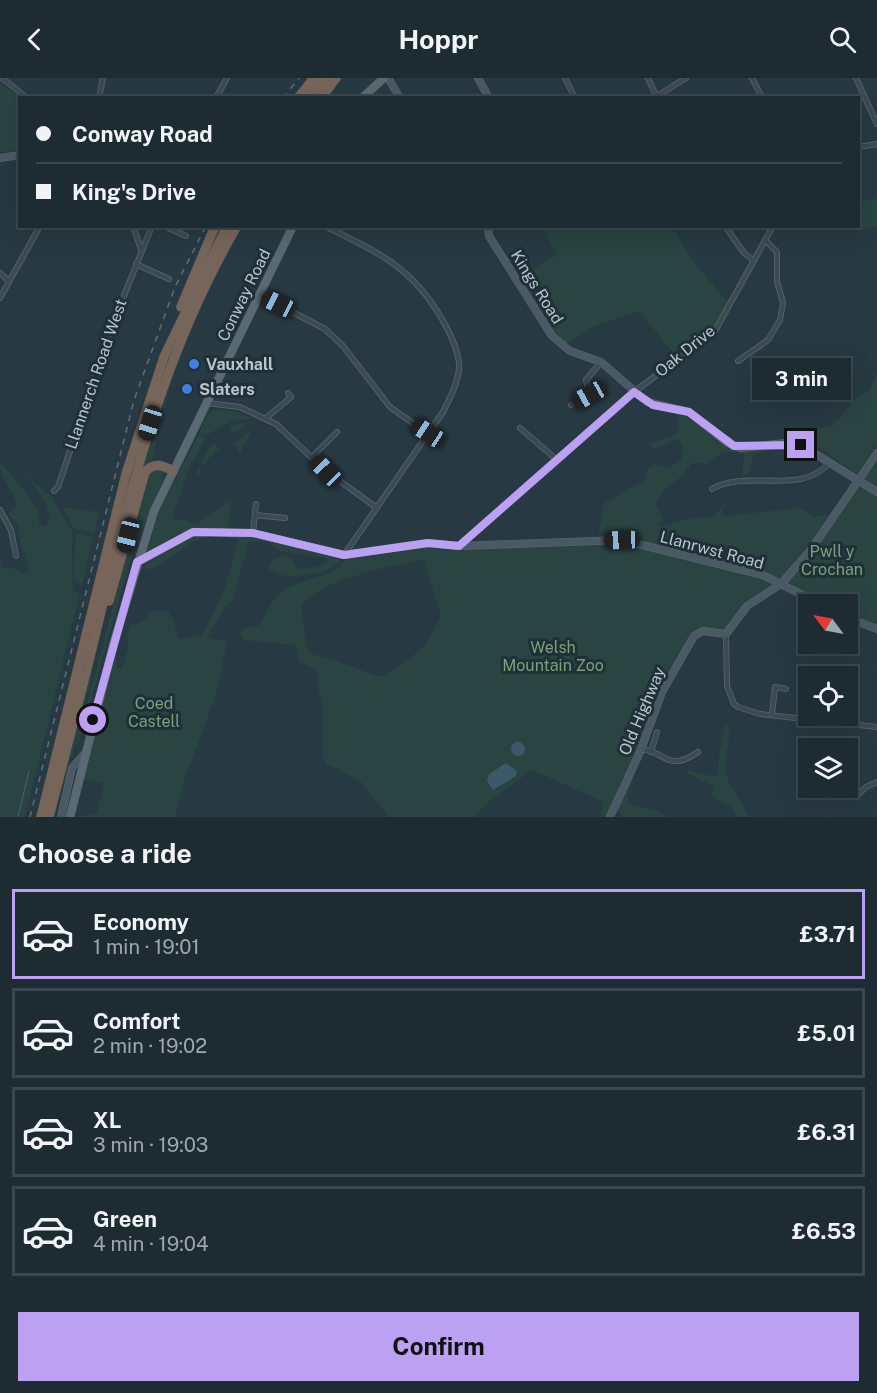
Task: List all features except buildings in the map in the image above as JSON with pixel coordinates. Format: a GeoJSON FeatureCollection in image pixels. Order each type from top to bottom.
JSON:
{"type":"FeatureCollection","features":[{"type":"Feature","properties":{"kind":"highway"},"geometry":{"type":"LineString","coordinates":[[300,96],[314,78]]}},
{"type":"Feature","properties":{"kind":"highway"},"geometry":{"type":"LineString","coordinates":[[311,96],[325,78]]}},
{"type":"Feature","properties":{"kind":"highway"},"geometry":{"type":"LineString","coordinates":[[322,96],[336,78]]}},
{"type":"Feature","properties":{"kind":"highway"},"geometry":{"type":"LineString","coordinates":[[41,817],[126,474],[189,284],[213,228]]}},
{"type":"Feature","properties":{"kind":"highway"},"geometry":{"type":"LineString","coordinates":[[164,357],[226,228]]}},
{"type":"Feature","properties":{"kind":"highway"},"geometry":{"type":"LineString","coordinates":[[49,817],[96,634],[132,479],[150,423],[198,300],[236,228]]}},
{"type":"Feature","properties":{"kind":"highway"},"geometry":{"type":"LineString","coordinates":[[96,634],[124,553],[145,472],[153,465],[173,471]]}},
{"type":"Feature","properties":{"kind":"main road"},"geometry":{"type":"LineString","coordinates":[[364,96],[386,78]]}},
{"type":"Feature","properties":{"kind":"main road","name":"Conway Road"},"geometry":{"type":"LineString","coordinates":[[70,817],[84,754],[137,562],[154,511],[292,228]]}},
{"type":"Feature","properties":{"kind":"street"},"geometry":{"type":"LineString","coordinates":[[2,78],[24,96]]}},
{"type":"Feature","properties":{"kind":"street"},"geometry":{"type":"LineString","coordinates":[[99,96],[103,78]]}},
{"type":"Feature","properties":{"kind":"street"},"geometry":{"type":"LineString","coordinates":[[217,96],[227,78]]}},
{"type":"Feature","properties":{"kind":"street"},"geometry":{"type":"LineString","coordinates":[[386,78],[399,96]]}},
{"type":"Feature","properties":{"kind":"street"},"geometry":{"type":"LineString","coordinates":[[478,78],[488,96]]}},
{"type":"Feature","properties":{"kind":"street"},"geometry":{"type":"LineString","coordinates":[[565,78],[575,96]]}},
{"type":"Feature","properties":{"kind":"street"},"geometry":{"type":"LineString","coordinates":[[648,78],[656,96]]}},
{"type":"Feature","properties":{"kind":"street"},"geometry":{"type":"LineString","coordinates":[[658,96],[686,78]]}},
{"type":"Feature","properties":{"kind":"street"},"geometry":{"type":"LineString","coordinates":[[753,78],[761,96]]}},
{"type":"Feature","properties":{"kind":"street"},"geometry":{"type":"LineString","coordinates":[[856,78],[877,124]]}},
{"type":"Feature","properties":{"kind":"street"},"geometry":{"type":"LineString","coordinates":[[860,147],[877,144]]}},
{"type":"Feature","properties":{"kind":"street"},"geometry":{"type":"LineString","coordinates":[[0,158],[18,155]]}},
{"type":"Feature","properties":{"kind":"street"},"geometry":{"type":"LineString","coordinates":[[0,298],[39,228]]}},
{"type":"Feature","properties":{"kind":"street"},"geometry":{"type":"LineString","coordinates":[[134,228],[138,237]]}},
{"type":"Feature","properties":{"kind":"street","name":"Llannerch Road West"},"geometry":{"type":"LineString","coordinates":[[139,256],[141,248],[138,237],[149,228]]}},
{"type":"Feature","properties":{"kind":"street","name":"Llannerch Road West"},"geometry":{"type":"LineString","coordinates":[[54,491],[58,487],[150,228]]}},
{"type":"Feature","properties":{"kind":"street"},"geometry":{"type":"LineString","coordinates":[[168,228],[186,236]]}},
{"type":"Feature","properties":{"kind":"street"},"geometry":{"type":"LineString","coordinates":[[329,228],[398,265],[424,292],[453,340],[459,368],[457,379],[443,412],[344,555]]}},
{"type":"Feature","properties":{"kind":"street","name":"Kings Road"},"geometry":{"type":"LineString","coordinates":[[488,228],[489,237],[552,336],[570,351],[601,362],[634,392],[653,405],[689,412],[734,446],[801,445],[877,492]]}},
{"type":"Feature","properties":{"kind":"street"},"geometry":{"type":"LineString","coordinates":[[726,228],[744,253],[753,260]]}},
{"type":"Feature","properties":{"kind":"street","name":"Oak Drive"},"geometry":{"type":"LineString","coordinates":[[459,546],[634,392],[715,331],[772,228]]}},
{"type":"Feature","properties":{"kind":"street"},"geometry":{"type":"LineString","coordinates":[[738,362],[768,340],[782,312],[777,252],[765,240]]}},
{"type":"Feature","properties":{"kind":"street"},"geometry":{"type":"LineString","coordinates":[[136,264],[169,279]]}},
{"type":"Feature","properties":{"kind":"street"},"geometry":{"type":"LineString","coordinates":[[0,273],[9,281]]}},
{"type":"Feature","properties":{"kind":"street"},"geometry":{"type":"LineString","coordinates":[[260,295],[325,329],[343,346],[390,407],[428,433]]}},
{"type":"Feature","properties":{"kind":"street"},"geometry":{"type":"LineString","coordinates":[[571,405],[589,395],[586,380],[601,362]]}},
{"type":"Feature","properties":{"kind":"street"},"geometry":{"type":"LineString","coordinates":[[266,418],[291,397],[288,393]]}},
{"type":"Feature","properties":{"kind":"street"},"geometry":{"type":"LineString","coordinates":[[207,403],[240,407],[266,418],[285,431],[340,482],[376,508]]}},
{"type":"Feature","properties":{"kind":"street"},"geometry":{"type":"LineString","coordinates":[[520,428],[557,460]]}},
{"type":"Feature","properties":{"kind":"street"},"geometry":{"type":"LineString","coordinates":[[312,457],[337,432]]}},
{"type":"Feature","properties":{"kind":"street"},"geometry":{"type":"LineString","coordinates":[[877,453],[856,480],[810,551],[781,584],[747,606],[726,634],[727,686],[734,704],[753,712],[877,727]]}},
{"type":"Feature","properties":{"kind":"street"},"geometry":{"type":"LineString","coordinates":[[712,489],[722,483],[735,480],[754,482],[772,479],[806,479],[815,476],[830,462]]}},
{"type":"Feature","properties":{"kind":"street"},"geometry":{"type":"LineString","coordinates":[[722,483],[724,491]]}},
{"type":"Feature","properties":{"kind":"street"},"geometry":{"type":"LineString","coordinates":[[253,533],[256,504]]}},
{"type":"Feature","properties":{"kind":"street"},"geometry":{"type":"LineString","coordinates":[[0,510],[11,530],[16,556]]}},
{"type":"Feature","properties":{"kind":"street"},"geometry":{"type":"LineString","coordinates":[[255,514],[285,518]]}},
{"type":"Feature","properties":{"kind":"street","name":"Llanrwst Road"},"geometry":{"type":"LineString","coordinates":[[137,562],[190,532],[253,533],[344,555],[428,543],[459,546],[622,540],[763,576],[800,594]]}},
{"type":"Feature","properties":{"kind":"street"},"geometry":{"type":"LineString","coordinates":[[858,622],[877,629]]}},
{"type":"Feature","properties":{"kind":"street","name":"Old Highway"},"geometry":{"type":"LineString","coordinates":[[610,817],[641,749],[662,692],[694,636],[703,631],[726,634]]}},
{"type":"Feature","properties":{"kind":"street"},"geometry":{"type":"LineString","coordinates":[[772,714],[775,687],[786,689]]}},
{"type":"Feature","properties":{"kind":"street"},"geometry":{"type":"LineString","coordinates":[[651,752],[657,732]]}},
{"type":"Feature","properties":{"kind":"street"},"geometry":{"type":"LineString","coordinates":[[641,749],[662,759],[673,761],[682,761],[699,752]]}},
{"type":"Feature","properties":{"kind":"street"},"geometry":{"type":"LineString","coordinates":[[61,817],[72,768],[84,754]]}},
{"type":"Feature","properties":{"kind":"street"},"geometry":{"type":"LineString","coordinates":[[858,795],[866,787],[877,782]]}},
{"type":"Feature","properties":{"kind":"green space"},"geometry":{"type":"Polygon","coordinates":[[[0,83],[19,96],[18,150],[0,152],[0,83]]]}},
{"type":"Feature","properties":{"kind":"green space"},"geometry":{"type":"Polygon","coordinates":[[[877,199],[877,227],[854,230],[854,228],[860,228],[860,201],[877,199]]]}},
{"type":"Feature","properties":{"kind":"green space"},"geometry":{"type":"Polygon","coordinates":[[[543,228],[675,228],[673,229],[698,268],[730,304],[715,331],[678,359],[639,311],[595,326],[562,346],[517,281],[557,254],[543,228]]]}},
{"type":"Feature","properties":{"kind":"green space"},"geometry":{"type":"Polygon","coordinates":[[[877,373],[877,445],[857,474],[817,446],[796,437],[799,433],[830,426],[840,418],[856,397],[869,391],[877,373]]]}},
{"type":"Feature","properties":{"kind":"green space"},"geometry":{"type":"Polygon","coordinates":[[[173,376],[152,460],[143,467],[173,376]]]}},
{"type":"Feature","properties":{"kind":"green space"},"geometry":{"type":"Polygon","coordinates":[[[214,410],[236,411],[252,419],[231,420],[206,436],[199,432],[206,417],[214,410]]]}},
{"type":"Feature","properties":{"kind":"green space","name":"Welsh Mountain Zoo"},"geometry":{"type":"Polygon","coordinates":[[[676,412],[692,419],[723,446],[737,451],[783,447],[754,454],[748,473],[742,478],[744,454],[724,451],[707,463],[692,463],[681,477],[667,487],[655,503],[663,519],[659,525],[663,526],[692,518],[713,518],[730,495],[721,513],[726,516],[796,508],[804,510],[813,517],[834,514],[877,453],[877,629],[858,622],[858,594],[800,594],[781,584],[747,606],[726,634],[706,631],[695,635],[676,660],[636,759],[608,817],[600,817],[604,802],[532,770],[492,799],[474,817],[389,817],[360,781],[326,763],[323,757],[323,708],[316,680],[318,671],[299,662],[295,645],[244,640],[240,634],[245,628],[260,625],[271,604],[280,593],[334,570],[347,558],[425,545],[598,539],[604,503],[643,481],[646,472],[654,464],[668,468],[681,460],[684,447],[677,439],[654,449],[650,445],[650,443],[677,434],[679,426],[676,412]],[[424,560],[357,575],[323,589],[310,597],[302,606],[306,648],[312,654],[377,676],[385,676],[424,647],[441,617],[424,560]]]}},
{"type":"Feature","properties":{"kind":"green space"},"geometry":{"type":"Polygon","coordinates":[[[253,422],[255,424],[249,423],[234,434],[229,426],[253,422]]]}},
{"type":"Feature","properties":{"kind":"green space"},"geometry":{"type":"Polygon","coordinates":[[[252,431],[240,453],[234,444],[252,431]]]}},
{"type":"Feature","properties":{"kind":"green space"},"geometry":{"type":"Polygon","coordinates":[[[199,434],[206,438],[190,466],[172,518],[176,521],[183,519],[195,525],[231,500],[227,530],[188,530],[145,554],[158,513],[199,434]]]}},
{"type":"Feature","properties":{"kind":"green space"},"geometry":{"type":"Polygon","coordinates":[[[215,444],[219,449],[199,468],[202,473],[198,476],[197,471],[211,445],[215,444]]]}},
{"type":"Feature","properties":{"kind":"green space"},"geometry":{"type":"Polygon","coordinates":[[[0,462],[31,499],[36,508],[39,524],[46,527],[49,518],[44,500],[39,491],[11,462],[51,496],[72,531],[73,591],[80,593],[25,817],[0,817],[0,556],[2,568],[12,568],[22,573],[30,571],[20,544],[19,526],[8,514],[17,507],[14,496],[2,474],[0,462]]]}},
{"type":"Feature","properties":{"kind":"green space"},"geometry":{"type":"Polygon","coordinates":[[[155,468],[164,471],[163,479],[138,541],[130,542],[145,478],[155,468]]]}},
{"type":"Feature","properties":{"kind":"green space"},"geometry":{"type":"Polygon","coordinates":[[[63,507],[99,512],[94,533],[73,528],[63,507]]]}},
{"type":"Feature","properties":{"kind":"green space"},"geometry":{"type":"Polygon","coordinates":[[[76,533],[93,537],[82,585],[75,582],[74,577],[76,533]]]}},
{"type":"Feature","properties":{"kind":"green space","name":"Coed Castell"},"geometry":{"type":"Polygon","coordinates":[[[192,534],[248,535],[342,558],[328,569],[317,573],[284,576],[268,568],[273,559],[286,555],[291,558],[297,569],[323,566],[328,562],[324,558],[276,550],[268,542],[249,541],[232,601],[224,608],[207,638],[227,641],[226,648],[215,698],[184,781],[175,817],[75,817],[97,813],[104,783],[83,779],[116,653],[117,667],[122,668],[128,648],[127,634],[130,626],[143,621],[152,611],[168,611],[174,621],[178,638],[202,636],[225,588],[238,540],[223,536],[199,539],[149,570],[143,567],[192,534]]]}},
{"type":"Feature","properties":{"kind":"green space"},"geometry":{"type":"Polygon","coordinates":[[[129,546],[133,551],[80,739],[75,749],[129,546]]]}},
{"type":"Feature","properties":{"kind":"green space"},"geometry":{"type":"Polygon","coordinates":[[[109,609],[73,753],[68,763],[109,609]]]}},
{"type":"Feature","properties":{"kind":"green space"},"geometry":{"type":"Polygon","coordinates":[[[726,723],[729,741],[725,762],[726,775],[750,817],[738,817],[730,806],[712,797],[713,786],[686,773],[687,770],[717,777],[721,741],[726,723]]]}},
{"type":"Feature","properties":{"kind":"green space"},"geometry":{"type":"Polygon","coordinates":[[[631,776],[633,781],[628,799],[631,804],[652,809],[666,817],[622,817],[616,807],[631,776]]]}},
{"type":"Feature","properties":{"kind":"water"},"geometry":{"type":"Polygon","coordinates":[[[515,742],[521,742],[525,749],[521,756],[515,756],[511,752],[511,746],[515,742]]]}},
{"type":"Feature","properties":{"kind":"water"},"geometry":{"type":"Polygon","coordinates":[[[506,763],[517,771],[516,776],[493,790],[487,781],[489,774],[506,763]]]}},
{"type":"Feature","properties":{"kind":"waterway"},"geometry":{"type":"LineString","coordinates":[[18,817],[29,771]]}},
{"type":"Feature","properties":{"kind":"railway"},"geometry":{"type":"LineString","coordinates":[[285,96],[299,78]]}},
{"type":"Feature","properties":{"kind":"railway"},"geometry":{"type":"LineString","coordinates":[[30,817],[134,400],[175,287],[205,228]]}},
{"type":"Feature","properties":{"kind":"place","name":"Vauxhall"},"geometry":{"type":"Point","coordinates":[194,364]}},
{"type":"Feature","properties":{"kind":"place","name":"Slaters"},"geometry":{"type":"Point","coordinates":[187,389]}},
{"type":"Feature","properties":{"kind":"route"},"geometry":{"type":"LineString","coordinates":[[93,720],[137,562],[190,532],[253,533],[344,555],[428,543],[459,546],[634,392],[653,405],[689,412],[721,439],[734,446],[751,448],[785,443],[801,445]]}},
{"type":"Feature","properties":{"kind":"park label","name":"Pwll y Crochan"},"geometry":{"type":"Point","coordinates":[832,560]}}]}
